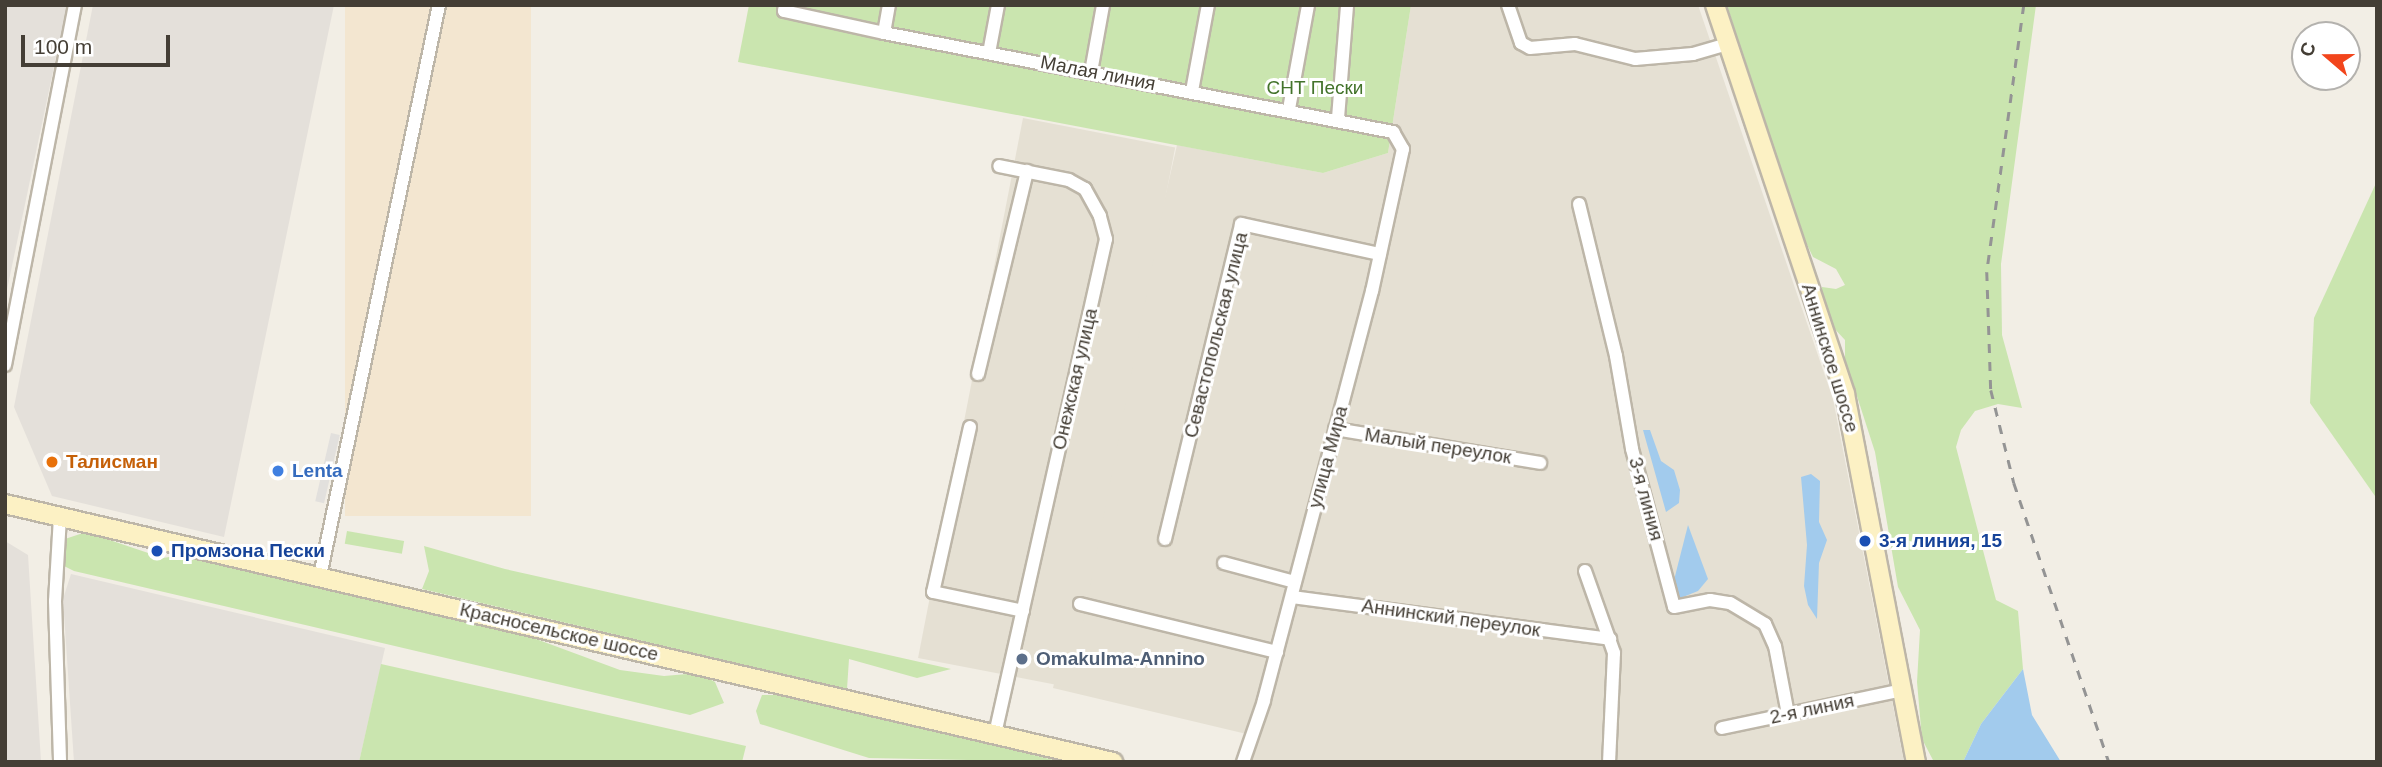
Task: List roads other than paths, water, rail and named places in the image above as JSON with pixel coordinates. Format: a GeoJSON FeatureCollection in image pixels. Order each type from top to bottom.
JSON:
{"type":"FeatureCollection","features":[{"type":"Feature","properties":{"kind":"main road","name":"Аннинское шоссе"},"geometry":{"type":"LineString","coordinates":[[1715,5],[1844,394],[1916,762]]}},
{"type":"Feature","properties":{"kind":"main road","name":"Красносельское шоссе"},"geometry":{"type":"LineString","coordinates":[[5,504],[1113,762]]}},
{"type":"Feature","properties":{"kind":"street"},"geometry":{"type":"LineString","coordinates":[[5,365],[75,5]]}},
{"type":"Feature","properties":{"kind":"street"},"geometry":{"type":"LineString","coordinates":[[320,576],[439,5]]}},
{"type":"Feature","properties":{"kind":"street"},"geometry":{"type":"LineString","coordinates":[[884,33],[889,5]]}},
{"type":"Feature","properties":{"kind":"street"},"geometry":{"type":"LineString","coordinates":[[989,53],[998,5]]}},
{"type":"Feature","properties":{"kind":"street"},"geometry":{"type":"LineString","coordinates":[[1091,72],[1103,5]]}},
{"type":"Feature","properties":{"kind":"street"},"geometry":{"type":"LineString","coordinates":[[1192,91],[1208,5]]}},
{"type":"Feature","properties":{"kind":"street"},"geometry":{"type":"LineString","coordinates":[[1289,109],[1308,5]]}},
{"type":"Feature","properties":{"kind":"street"},"geometry":{"type":"LineString","coordinates":[[1338,118],[1347,5]]}},
{"type":"Feature","properties":{"kind":"street"},"geometry":{"type":"LineString","coordinates":[[1508,5],[1521,43],[1530,48],[1575,44],[1635,59],[1693,54],[1727,44]]}},
{"type":"Feature","properties":{"kind":"street","name":"Малая линия"},"geometry":{"type":"LineString","coordinates":[[785,8],[884,33],[1338,118],[1393,132],[1403,149]]}},
{"type":"Feature","properties":{"kind":"street","name":"улица Мира"},"geometry":{"type":"LineString","coordinates":[[1243,762],[1292,597],[1380,254],[1403,149]]}},
{"type":"Feature","properties":{"kind":"street","name":"Онежская улица"},"geometry":{"type":"LineString","coordinates":[[995,734],[1106,239],[1100,216],[1085,189],[1069,180],[999,166]]}},
{"type":"Feature","properties":{"kind":"street"},"geometry":{"type":"LineString","coordinates":[[978,374],[1027,171]]}},
{"type":"Feature","properties":{"kind":"street","name":"3-я линия"},"geometry":{"type":"LineString","coordinates":[[1579,204],[1616,356],[1632,449],[1674,607],[1710,600],[1730,603],[1765,624],[1775,646],[1788,714]]}},
{"type":"Feature","properties":{"kind":"street","name":"Севастопольская улица"},"geometry":{"type":"LineString","coordinates":[[1165,539],[1241,224],[1380,254]]}},
{"type":"Feature","properties":{"kind":"street"},"geometry":{"type":"LineString","coordinates":[[970,427],[933,592],[1023,611]]}},
{"type":"Feature","properties":{"kind":"street","name":"Малый переулок"},"geometry":{"type":"LineString","coordinates":[[1335,429],[1540,463]]}},
{"type":"Feature","properties":{"kind":"street"},"geometry":{"type":"LineString","coordinates":[[60,517],[55,601],[60,762]]}},
{"type":"Feature","properties":{"kind":"street"},"geometry":{"type":"LineString","coordinates":[[1224,563],[1295,582]]}},
{"type":"Feature","properties":{"kind":"street"},"geometry":{"type":"LineString","coordinates":[[1585,571],[1614,653],[1609,762]]}},
{"type":"Feature","properties":{"kind":"street","name":"Аннинский переулок"},"geometry":{"type":"LineString","coordinates":[[1292,597],[1610,639]]}},
{"type":"Feature","properties":{"kind":"street"},"geometry":{"type":"LineString","coordinates":[[1080,604],[1277,652]]}},
{"type":"Feature","properties":{"kind":"street","name":"2-я линия"},"geometry":{"type":"LineString","coordinates":[[1722,728],[1902,690]]}},
{"type":"Feature","properties":{"kind":"water"},"geometry":{"type":"Polygon","coordinates":[[[1643,430],[1650,430],[1661,461],[1674,470],[1680,490],[1679,503],[1666,512],[1643,430]]]}},
{"type":"Feature","properties":{"kind":"water"},"geometry":{"type":"Polygon","coordinates":[[[1811,474],[1820,481],[1819,522],[1827,540],[1819,563],[1817,619],[1808,605],[1804,586],[1807,545],[1801,477],[1811,474]]]}},
{"type":"Feature","properties":{"kind":"water"},"geometry":{"type":"Polygon","coordinates":[[[1688,525],[1708,579],[1698,591],[1678,599],[1673,584],[1688,525]]]}},
{"type":"Feature","properties":{"kind":"water"},"geometry":{"type":"Polygon","coordinates":[[[2023,669],[2032,715],[2061,762],[1963,762],[1981,724],[2023,669]]]}},
{"type":"Feature","properties":{"kind":"railway"},"geometry":{"type":"LineString","coordinates":[[2024,5],[1987,272],[1991,390],[2014,483],[2109,762]]}},
{"type":"Feature","properties":{"kind":"place","name":"Талисман"},"geometry":{"type":"Point","coordinates":[52,462]}},
{"type":"Feature","properties":{"kind":"place","name":"Lenta"},"geometry":{"type":"Point","coordinates":[278,471]}},
{"type":"Feature","properties":{"kind":"place","name":"3-я линия, 15"},"geometry":{"type":"Point","coordinates":[1865,541]}},
{"type":"Feature","properties":{"kind":"place","name":"Промзона Пески"},"geometry":{"type":"Point","coordinates":[157,551]}},
{"type":"Feature","properties":{"kind":"place","name":"Omakulma-Annino"},"geometry":{"type":"Point","coordinates":[1022,659]}},
{"type":"Feature","properties":{"kind":"park label","name":"СНТ Пески"},"geometry":{"type":"Point","coordinates":[1315,88]}}]}
